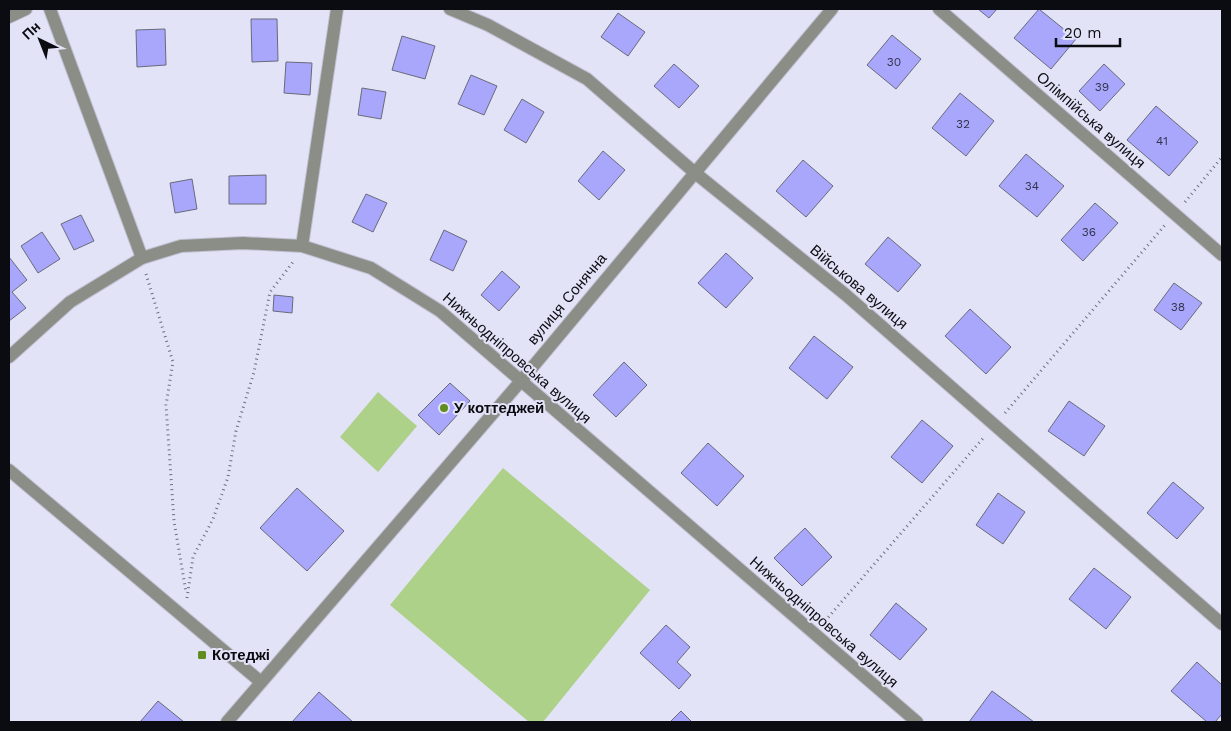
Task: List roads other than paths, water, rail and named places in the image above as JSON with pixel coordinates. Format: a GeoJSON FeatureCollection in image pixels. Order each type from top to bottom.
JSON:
{"type":"FeatureCollection","features":[{"type":"Feature","properties":{"kind":"street"},"geometry":{"type":"LineString","coordinates":[[9,17],[26,9]]}},
{"type":"Feature","properties":{"kind":"street"},"geometry":{"type":"LineString","coordinates":[[50,9],[142,258]]}},
{"type":"Feature","properties":{"kind":"street"},"geometry":{"type":"LineString","coordinates":[[302,246],[337,9]]}},
{"type":"Feature","properties":{"kind":"street","name":"Військова вулиця"},"geometry":{"type":"LineString","coordinates":[[450,9],[488,25],[587,79],[694,172],[846,296],[1222,624]]}},
{"type":"Feature","properties":{"kind":"street","name":"вулиця Сонячна"},"geometry":{"type":"LineString","coordinates":[[227,722],[520,382],[832,9]]}},
{"type":"Feature","properties":{"kind":"street","name":"Олімпійська вулиця"},"geometry":{"type":"LineString","coordinates":[[939,9],[1222,255]]}},
{"type":"Feature","properties":{"kind":"street","name":"Нижньодніпровська вулиця"},"geometry":{"type":"LineString","coordinates":[[9,357],[70,302],[142,258],[190,246],[242,243],[302,246],[371,268],[440,311],[916,722]]}},
{"type":"Feature","properties":{"kind":"street"},"geometry":{"type":"LineString","coordinates":[[9,470],[261,682]]}},
{"type":"Feature","properties":{"kind":"place","name":"У коттеджей"},"geometry":{"type":"Point","coordinates":[444,408]}},
{"type":"Feature","properties":{"kind":"place","name":"Котеджі"},"geometry":{"type":"Point","coordinates":[202,655]}}]}
